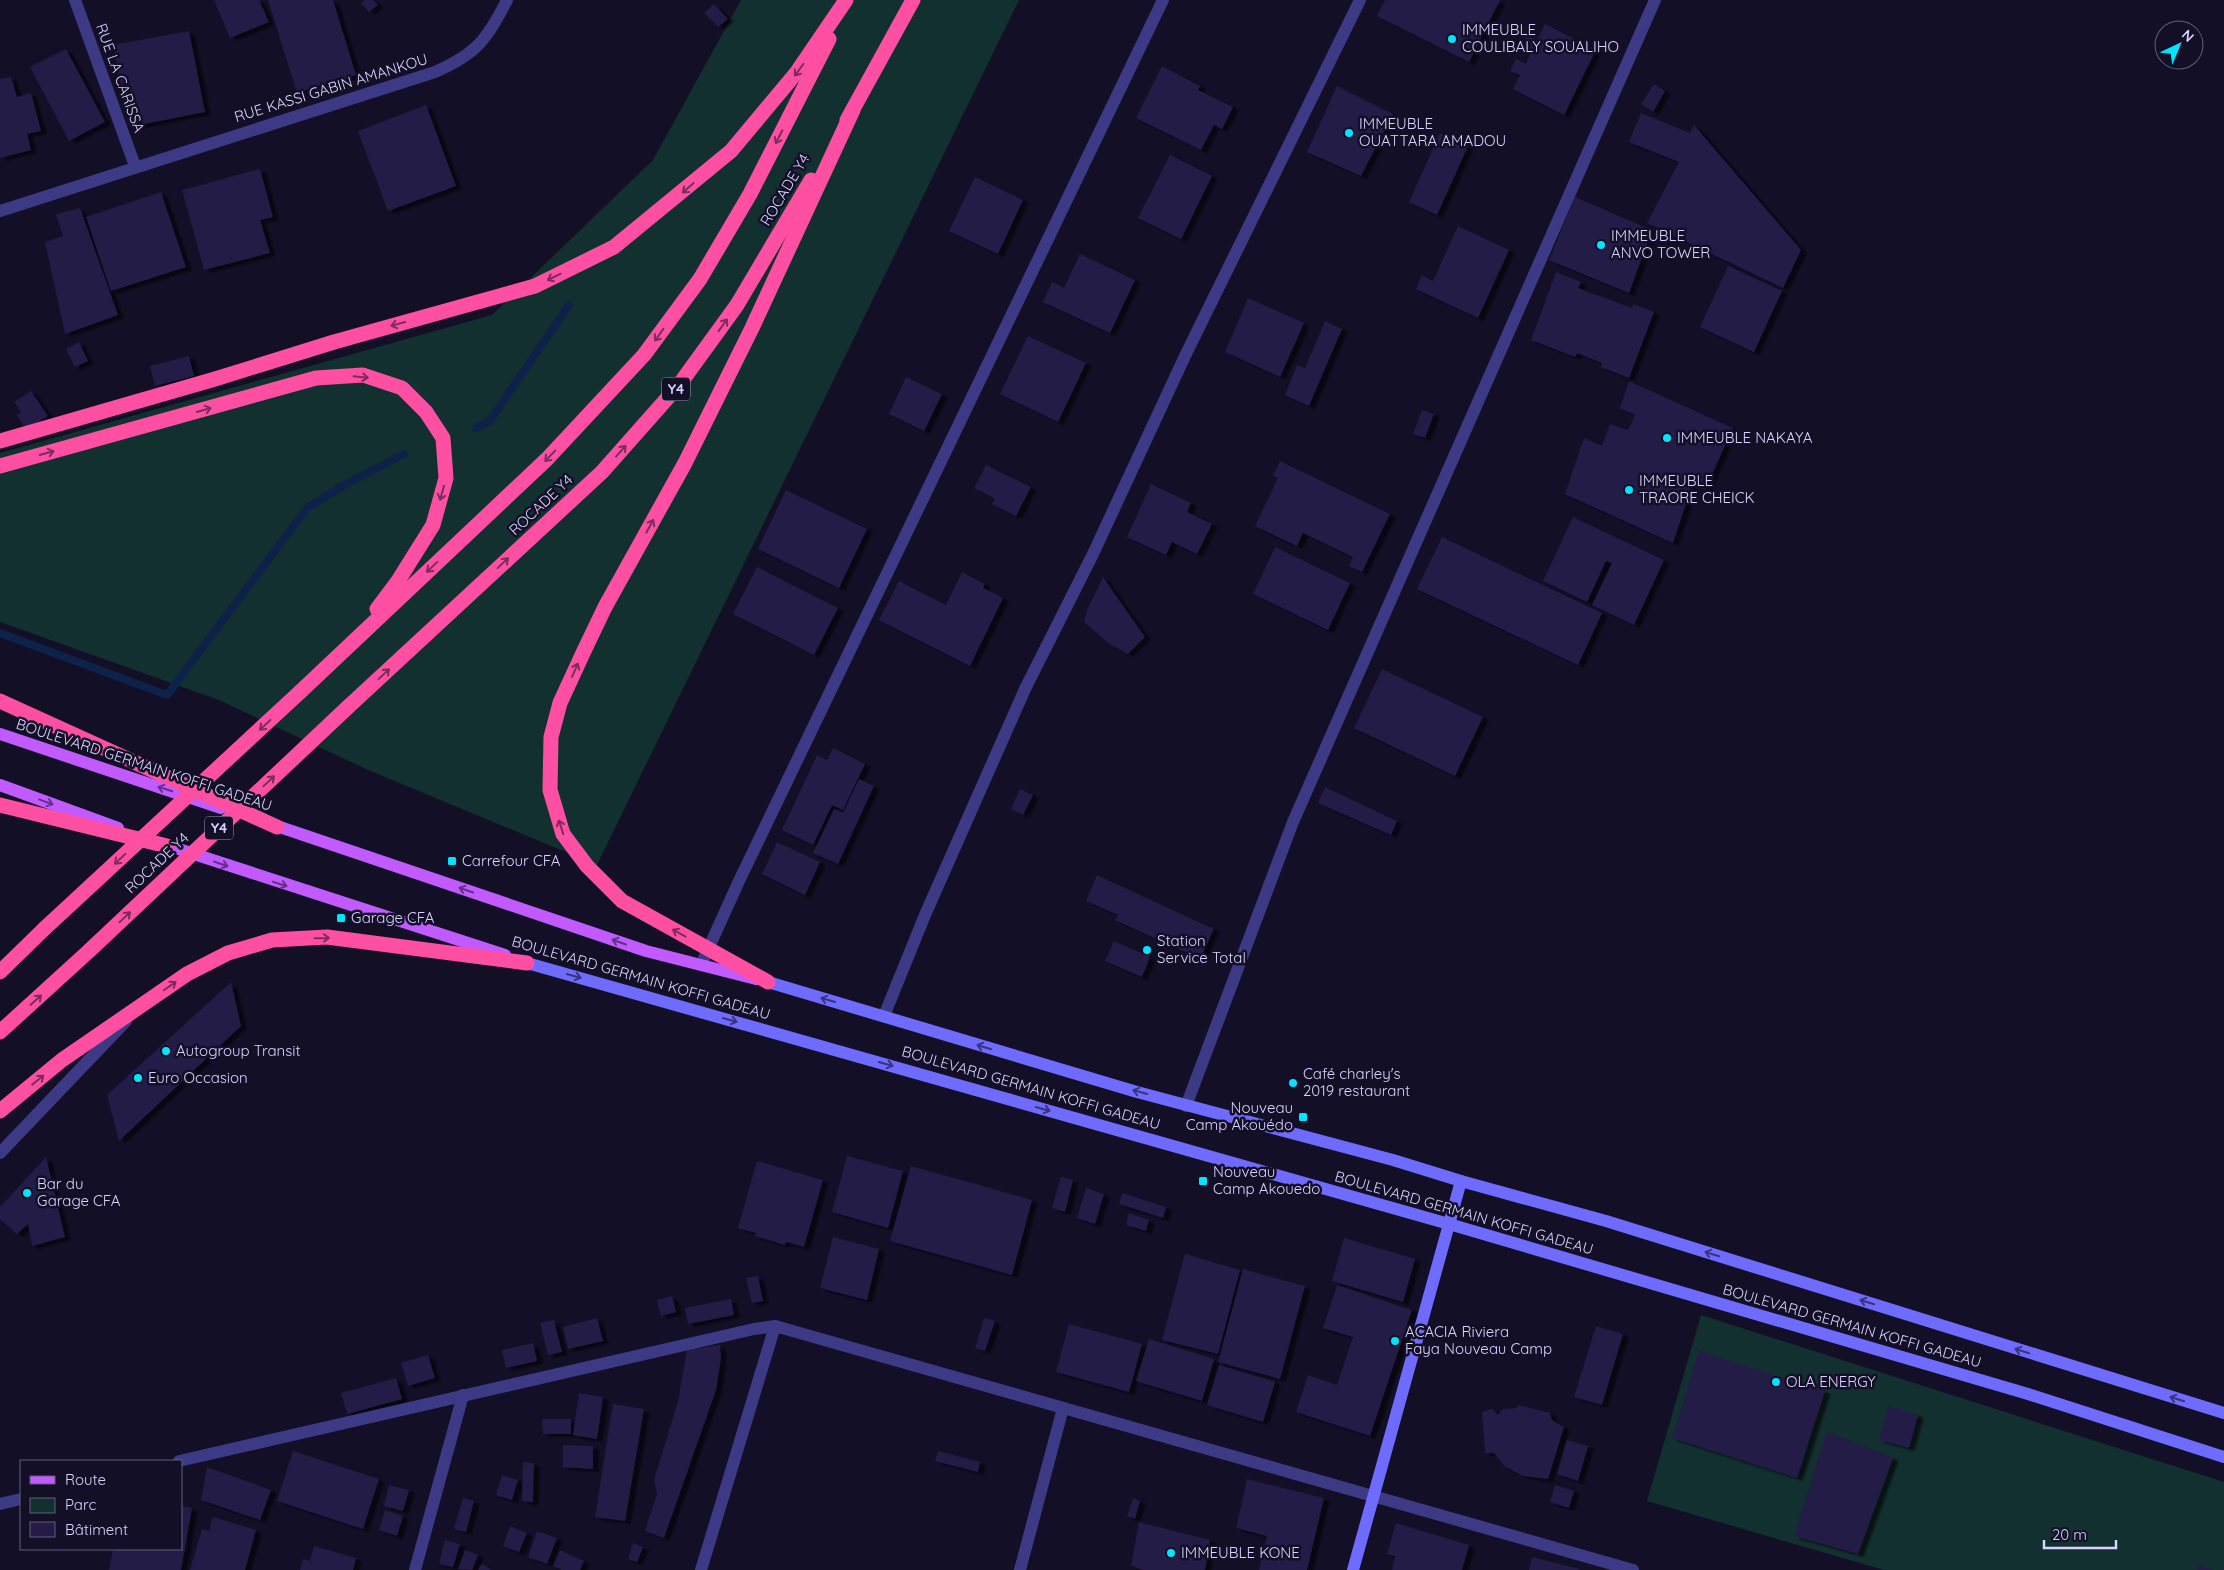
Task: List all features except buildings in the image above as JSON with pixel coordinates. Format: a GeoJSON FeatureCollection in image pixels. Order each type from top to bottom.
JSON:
{"type":"FeatureCollection","features":[{"type":"Feature","properties":{"kind":"highway"},"geometry":{"type":"LineString","coordinates":[[0,441],[215,379],[334,342],[535,286],[614,247],[676,199],[731,151],[797,72],[846,0]]}},
{"type":"Feature","properties":{"kind":"highway","name":"ROCADE Y4"},"geometry":{"type":"LineString","coordinates":[[0,972],[547,459],[644,355],[700,279],[750,194],[850,0]]}},
{"type":"Feature","properties":{"kind":"highway","name":"ROCADE Y4"},"geometry":{"type":"LineString","coordinates":[[0,1032],[602,472],[679,386],[737,305],[853,110],[913,0]]}},
{"type":"Feature","properties":{"kind":"highway"},"geometry":{"type":"LineString","coordinates":[[768,982],[622,901],[587,866],[563,834],[550,790],[551,737],[560,703],[583,653],[685,463],[736,362],[853,110]]}},
{"type":"Feature","properties":{"kind":"highway"},"geometry":{"type":"LineString","coordinates":[[0,466],[316,378],[363,375],[402,388],[426,412],[443,438],[446,478],[433,524],[398,581],[352,643]]}},
{"type":"Feature","properties":{"kind":"highway"},"geometry":{"type":"LineString","coordinates":[[0,701],[277,827]]}},
{"type":"Feature","properties":{"kind":"highway"},"geometry":{"type":"LineString","coordinates":[[0,805],[167,846]]}},
{"type":"Feature","properties":{"kind":"highway"},"geometry":{"type":"LineString","coordinates":[[0,1111],[62,1060],[187,974],[228,953],[272,940],[328,937],[527,962]]}},
{"type":"Feature","properties":{"kind":"main road","name":"BOULEVARD GERMAIN KOFFI GADEAU"},"geometry":{"type":"LineString","coordinates":[[0,734],[646,951],[768,982],[1025,1060],[1186,1106],[1392,1160],[1616,1224],[2224,1413]]}},
{"type":"Feature","properties":{"kind":"main road"},"geometry":{"type":"LineString","coordinates":[[0,785],[167,846]]}},
{"type":"Feature","properties":{"kind":"main road","name":"BOULEVARD GERMAIN KOFFI GADEAU"},"geometry":{"type":"LineString","coordinates":[[167,846],[527,962],[1449,1224],[2028,1394],[2224,1457]]}},
{"type":"Feature","properties":{"kind":"main road"},"geometry":{"type":"LineString","coordinates":[[1353,1570],[1461,1181]]}},
{"type":"Feature","properties":{"kind":"street","name":"RUE LA CARISSA"},"geometry":{"type":"LineString","coordinates":[[75,0],[135,166]]}},
{"type":"Feature","properties":{"kind":"street","name":"RUE KASSI GABIN AMANKOU"},"geometry":{"type":"LineString","coordinates":[[0,210],[435,72],[462,60],[481,43],[497,21],[508,0]]}},
{"type":"Feature","properties":{"kind":"street"},"geometry":{"type":"LineString","coordinates":[[701,965],[739,881],[1163,0]]}},
{"type":"Feature","properties":{"kind":"street"},"geometry":{"type":"LineString","coordinates":[[884,1016],[929,906],[1025,688],[1093,554],[1185,356],[1360,0]]}},
{"type":"Feature","properties":{"kind":"street"},"geometry":{"type":"LineString","coordinates":[[1186,1106],[1293,822],[1655,0]]}},
{"type":"Feature","properties":{"kind":"street"},"geometry":{"type":"LineString","coordinates":[[0,1153],[139,1007]]}},
{"type":"Feature","properties":{"kind":"street"},"geometry":{"type":"LineString","coordinates":[[182,1460],[754,1329],[775,1326],[1632,1570]]}},
{"type":"Feature","properties":{"kind":"street"},"geometry":{"type":"LineString","coordinates":[[701,1570],[775,1326]]}},
{"type":"Feature","properties":{"kind":"street"},"geometry":{"type":"LineString","coordinates":[[415,1570],[463,1395]]}},
{"type":"Feature","properties":{"kind":"street"},"geometry":{"type":"LineString","coordinates":[[1020,1570],[1063,1408]]}},
{"type":"Feature","properties":{"kind":"street"},"geometry":{"type":"LineString","coordinates":[[0,1504],[20,1498]]}},
{"type":"Feature","properties":{"kind":"green space"},"geometry":{"type":"Polygon","coordinates":[[[741,0],[1019,0],[597,865],[368,770],[219,700],[0,622],[0,453],[492,315],[653,160],[741,0]]]}},
{"type":"Feature","properties":{"kind":"green space"},"geometry":{"type":"Polygon","coordinates":[[[1701,1315],[2224,1482],[2224,1570],[1884,1570],[1647,1501],[1701,1315]]]}},
{"type":"Feature","properties":{"kind":"waterway"},"geometry":{"type":"LineString","coordinates":[[476,428],[489,422],[569,305]]}},
{"type":"Feature","properties":{"kind":"waterway"},"geometry":{"type":"LineString","coordinates":[[0,633],[167,695],[307,508],[344,485],[404,454]]}},
{"type":"Feature","properties":{"kind":"place","name":"IMMEUBLE COULIBALY SOUALIHO"},"geometry":{"type":"Point","coordinates":[1452,39]}},
{"type":"Feature","properties":{"kind":"place","name":"IMMEUBLE OUATTARA AMADOU"},"geometry":{"type":"Point","coordinates":[1349,133]}},
{"type":"Feature","properties":{"kind":"place","name":"IMMEUBLE ANVO TOWER"},"geometry":{"type":"Point","coordinates":[1601,245]}},
{"type":"Feature","properties":{"kind":"place","name":"IMMEUBLE NAKAYA"},"geometry":{"type":"Point","coordinates":[1667,438]}},
{"type":"Feature","properties":{"kind":"place","name":"IMMEUBLE TRAORE CHEICK"},"geometry":{"type":"Point","coordinates":[1629,490]}},
{"type":"Feature","properties":{"kind":"place","name":"Carrefour CFA"},"geometry":{"type":"Point","coordinates":[452,861]}},
{"type":"Feature","properties":{"kind":"place","name":"Garage CFA"},"geometry":{"type":"Point","coordinates":[341,918]}},
{"type":"Feature","properties":{"kind":"place","name":"Station Service Total"},"geometry":{"type":"Point","coordinates":[1147,950]}},
{"type":"Feature","properties":{"kind":"place","name":"Autogroup Transit"},"geometry":{"type":"Point","coordinates":[166,1051]}},
{"type":"Feature","properties":{"kind":"place","name":"Euro Occasion"},"geometry":{"type":"Point","coordinates":[138,1078]}},
{"type":"Feature","properties":{"kind":"place","name":"Café charley's 2019 restaurant"},"geometry":{"type":"Point","coordinates":[1293,1083]}},
{"type":"Feature","properties":{"kind":"place","name":"Nouveau Camp Akouédo"},"geometry":{"type":"Point","coordinates":[1303,1117]}},
{"type":"Feature","properties":{"kind":"place","name":"Nouveau Camp Akouedo"},"geometry":{"type":"Point","coordinates":[1203,1181]}},
{"type":"Feature","properties":{"kind":"place","name":"Bar du Garage CFA"},"geometry":{"type":"Point","coordinates":[27,1193]}},
{"type":"Feature","properties":{"kind":"place","name":"ACACIA Riviera Faya Nouveau Camp"},"geometry":{"type":"Point","coordinates":[1395,1341]}},
{"type":"Feature","properties":{"kind":"place","name":"OLA ENERGY"},"geometry":{"type":"Point","coordinates":[1776,1382]}},
{"type":"Feature","properties":{"kind":"place","name":"IMMEUBLE KONE"},"geometry":{"type":"Point","coordinates":[1171,1553]}}]}
